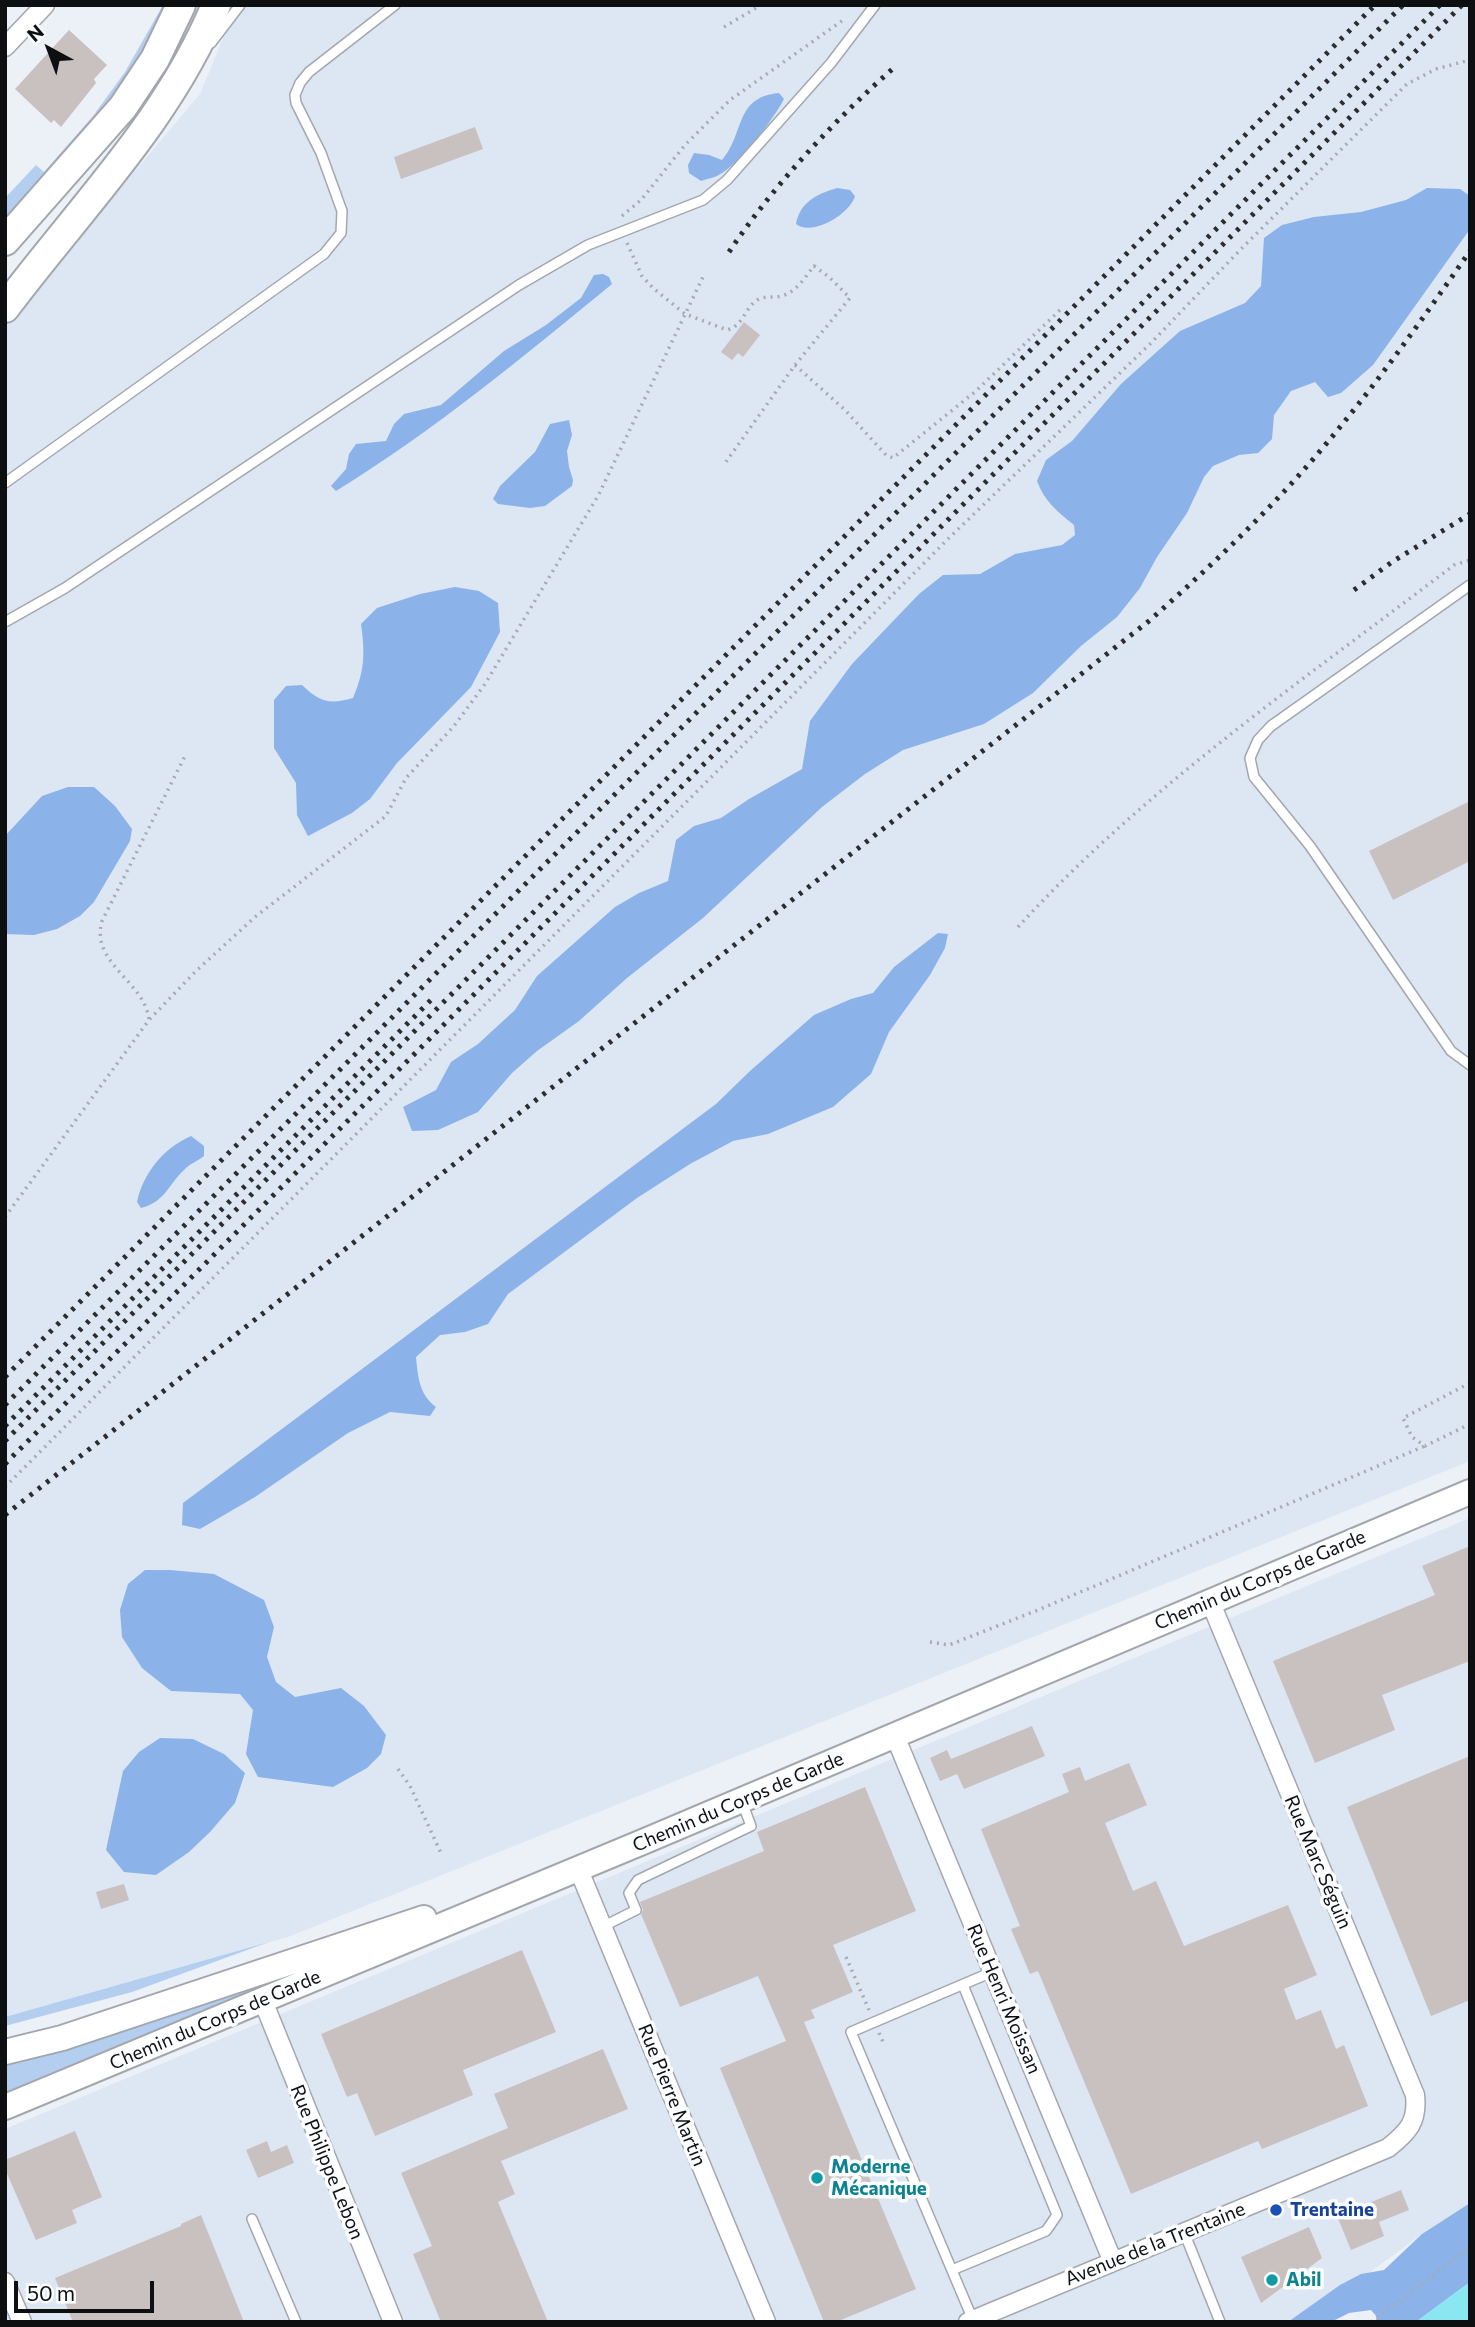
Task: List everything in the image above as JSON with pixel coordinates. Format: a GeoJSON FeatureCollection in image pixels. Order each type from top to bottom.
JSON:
{"type":"FeatureCollection","features":[{"type":"Feature","properties":{"kind":"main road"},"geometry":{"type":"LineString","coordinates":[[5,241],[123,107],[155,59],[181,5]]}},
{"type":"Feature","properties":{"kind":"main road"},"geometry":{"type":"LineString","coordinates":[[5,307],[159,111],[196,49],[216,5]]}},
{"type":"Feature","properties":{"kind":"main road"},"geometry":{"type":"LineString","coordinates":[[5,289],[132,148]]}},
{"type":"Feature","properties":{"kind":"street"},"geometry":{"type":"LineString","coordinates":[[5,47],[45,5]]}},
{"type":"Feature","properties":{"kind":"street","name":"Chemin du Corps de Garde"},"geometry":{"type":"LineString","coordinates":[[5,2107],[741,1801],[1470,1492]]}},
{"type":"Feature","properties":{"kind":"street","name":"Rue Marc Séguin"},"geometry":{"type":"LineString","coordinates":[[1210,1601],[1415,2095],[1417,2110],[1412,2124]]}},
{"type":"Feature","properties":{"kind":"street","name":"Rue Henri Moissan"},"geometry":{"type":"LineString","coordinates":[[895,1736],[1113,2262]]}},
{"type":"Feature","properties":{"kind":"street"},"geometry":{"type":"LineString","coordinates":[[5,2052],[62,2038],[578,1868]]}},
{"type":"Feature","properties":{"kind":"street","name":"Rue Pierre Martin"},"geometry":{"type":"LineString","coordinates":[[578,1868],[766,2322]]}},
{"type":"Feature","properties":{"kind":"street","name":"Rue Philippe Lebon"},"geometry":{"type":"LineString","coordinates":[[263,2001],[393,2322]]}},
{"type":"Feature","properties":{"kind":"street","name":"Avenue de la Trentaine"},"geometry":{"type":"LineString","coordinates":[[971,2321],[1388,2148],[1404,2135],[1412,2124]]}},
{"type":"Feature","properties":{"kind":"street"},"geometry":{"type":"LineString","coordinates":[[5,2282],[22,2322]]}},
{"type":"Feature","properties":{"kind":"lane"},"geometry":{"type":"LineString","coordinates":[[132,148],[240,5]]}},
{"type":"Feature","properties":{"kind":"lane"},"geometry":{"type":"LineString","coordinates":[[5,483],[324,254],[333,243],[341,233],[342,211],[321,153],[299,110],[295,95],[309,72],[395,5]]}},
{"type":"Feature","properties":{"kind":"lane"},"geometry":{"type":"LineString","coordinates":[[5,622],[65,588],[519,285],[588,246],[702,200],[727,180],[831,64],[875,5]]}},
{"type":"Feature","properties":{"kind":"lane"},"geometry":{"type":"LineString","coordinates":[[1470,585],[1271,726],[1258,740],[1250,758],[1254,777],[1310,846],[1451,1051],[1470,1065]]}},
{"type":"Feature","properties":{"kind":"lane"},"geometry":{"type":"LineString","coordinates":[[602,1927],[636,1910],[629,1893],[638,1880],[751,1826],[741,1801]]}},
{"type":"Feature","properties":{"kind":"lane"},"geometry":{"type":"LineString","coordinates":[[971,2321],[851,2032],[992,1972]]}},
{"type":"Feature","properties":{"kind":"lane"},"geometry":{"type":"LineString","coordinates":[[951,2270],[1046,2231],[1056,2215],[962,1985]]}},
{"type":"Feature","properties":{"kind":"lane"},"geometry":{"type":"LineString","coordinates":[[252,2219],[296,2322]]}},
{"type":"Feature","properties":{"kind":"lane"},"geometry":{"type":"LineString","coordinates":[[1184,2232],[1220,2322]]}},
{"type":"Feature","properties":{"kind":"path"},"geometry":{"type":"LineString","coordinates":[[724,27],[761,5]]}},
{"type":"Feature","properties":{"kind":"path"},"geometry":{"type":"LineString","coordinates":[[620,218],[641,200],[685,145],[730,100],[854,13]]}},
{"type":"Feature","properties":{"kind":"path"},"geometry":{"type":"LineString","coordinates":[[5,1487],[929,558],[1150,344],[1407,84],[1436,69],[1470,60]]}},
{"type":"Feature","properties":{"kind":"path"},"geometry":{"type":"LineString","coordinates":[[622,232],[642,275],[653,288],[685,314],[713,326],[727,330],[733,328],[757,300],[785,296],[792,292],[814,266],[850,298],[795,365],[723,466]]}},
{"type":"Feature","properties":{"kind":"path"},"geometry":{"type":"LineString","coordinates":[[5,1217],[149,1020],[195,972],[255,917],[386,816],[406,778],[454,726],[493,673],[598,496],[703,277]]}},
{"type":"Feature","properties":{"kind":"path"},"geometry":{"type":"LineString","coordinates":[[795,365],[854,419],[886,455],[893,458],[976,391],[1061,309]]}},
{"type":"Feature","properties":{"kind":"path"},"geometry":{"type":"LineString","coordinates":[[1018,926],[1124,822],[1187,770],[1454,565],[1470,560]]}},
{"type":"Feature","properties":{"kind":"path"},"geometry":{"type":"LineString","coordinates":[[149,1020],[142,1000],[102,948],[99,931],[185,756]]}},
{"type":"Feature","properties":{"kind":"path"},"geometry":{"type":"LineString","coordinates":[[1425,1446],[1412,1437],[1403,1418],[1470,1383]]}},
{"type":"Feature","properties":{"kind":"path"},"geometry":{"type":"LineString","coordinates":[[930,1642],[948,1645],[1038,1610],[1425,1446],[1470,1424]]}},
{"type":"Feature","properties":{"kind":"path"},"geometry":{"type":"LineString","coordinates":[[398,1769],[410,1786],[441,1853]]}},
{"type":"Feature","properties":{"kind":"path"},"geometry":{"type":"LineString","coordinates":[[846,1957],[884,2044]]}},
{"type":"Feature","properties":{"kind":"path"},"geometry":{"type":"LineString","coordinates":[[1371,2322],[1470,2248]]}},
{"type":"Feature","properties":{"kind":"shaded area"},"geometry":{"type":"Polygon","coordinates":[[[163,5],[175,5],[151,54],[5,233],[5,198],[36,165],[44,172],[93,116],[125,72],[163,5]]]}},
{"type":"Feature","properties":{"kind":"shaded area"},"geometry":{"type":"Polygon","coordinates":[[[237,5],[1470,5],[1470,1461],[288,1937],[5,2017],[5,325],[200,94],[237,5]]]}},
{"type":"Feature","properties":{"kind":"shaded area"},"geometry":{"type":"Polygon","coordinates":[[[779,93],[784,99],[764,130],[726,170],[701,181],[689,173],[688,165],[694,153],[722,160],[747,109],[765,96],[779,93]]]}},
{"type":"Feature","properties":{"kind":"shaded area"},"geometry":{"type":"Polygon","coordinates":[[[837,188],[850,190],[855,196],[846,210],[820,226],[811,228],[796,224],[801,210],[810,200],[837,188]]]}},
{"type":"Feature","properties":{"kind":"shaded area"},"geometry":{"type":"Polygon","coordinates":[[[1427,188],[1460,189],[1470,196],[1470,229],[1373,365],[1341,393],[1328,397],[1315,382],[1291,391],[1274,415],[1272,439],[1258,453],[1239,455],[1213,466],[1140,588],[1117,617],[1081,646],[1033,693],[984,724],[903,750],[865,774],[822,807],[703,918],[512,1073],[478,1112],[438,1130],[412,1131],[403,1107],[436,1090],[451,1062],[478,1044],[515,1010],[537,976],[615,907],[668,881],[676,840],[694,826],[721,818],[802,769],[810,721],[852,664],[919,594],[943,575],[980,574],[1015,554],[1062,545],[1075,535],[1074,525],[1057,511],[1037,481],[1046,460],[1072,441],[1121,384],[1180,331],[1245,303],[1261,286],[1264,238],[1282,225],[1314,217],[1361,212],[1406,200],[1427,188]]]}},
{"type":"Feature","properties":{"kind":"shaded area"},"geometry":{"type":"Polygon","coordinates":[[[603,274],[609,277],[612,284],[478,392],[373,468],[336,491],[331,486],[346,469],[349,454],[356,444],[386,441],[394,424],[404,414],[441,405],[504,351],[546,325],[581,298],[594,275],[603,274]]]}},
{"type":"Feature","properties":{"kind":"shaded area"},"geometry":{"type":"Polygon","coordinates":[[[569,420],[572,435],[567,451],[572,486],[545,506],[530,508],[498,504],[493,499],[500,486],[535,452],[550,424],[569,420]]]}},
{"type":"Feature","properties":{"kind":"shaded area"},"geometry":{"type":"Polygon","coordinates":[[[455,587],[479,591],[498,603],[500,632],[471,687],[397,763],[370,799],[352,813],[308,836],[297,815],[296,783],[274,748],[274,700],[286,686],[302,685],[325,700],[353,698],[363,661],[361,624],[377,608],[420,594],[455,587]]]}},
{"type":"Feature","properties":{"kind":"shaded area"},"geometry":{"type":"Polygon","coordinates":[[[68,787],[94,787],[115,806],[132,829],[130,841],[94,902],[80,916],[57,929],[34,935],[5,934],[5,836],[42,796],[68,787]]]}},
{"type":"Feature","properties":{"kind":"shaded area"},"geometry":{"type":"Polygon","coordinates":[[[938,933],[948,934],[945,948],[930,975],[889,1032],[871,1074],[833,1107],[768,1134],[733,1141],[690,1164],[637,1198],[508,1294],[488,1324],[465,1332],[440,1335],[416,1357],[423,1391],[436,1407],[430,1416],[390,1412],[348,1433],[255,1497],[200,1529],[182,1525],[183,1503],[716,1104],[814,1015],[873,993],[894,967],[938,933]]]}},
{"type":"Feature","properties":{"kind":"shaded area"},"geometry":{"type":"Polygon","coordinates":[[[191,1136],[204,1146],[204,1156],[186,1168],[156,1202],[141,1208],[137,1202],[149,1172],[172,1147],[191,1136]]]}},
{"type":"Feature","properties":{"kind":"shaded area"},"geometry":{"type":"Polygon","coordinates":[[[1470,1518],[1470,2203],[1422,2234],[1302,2322],[5,2322],[5,2129],[1470,1518]]]}},
{"type":"Feature","properties":{"kind":"shaded area"},"geometry":{"type":"Polygon","coordinates":[[[145,1570],[214,1574],[264,1600],[274,1627],[267,1657],[276,1682],[295,1697],[341,1688],[364,1706],[386,1735],[381,1754],[367,1768],[333,1787],[258,1777],[246,1754],[253,1710],[240,1694],[171,1691],[142,1668],[122,1637],[120,1610],[128,1584],[145,1570]]]}},
{"type":"Feature","properties":{"kind":"shaded area"},"geometry":{"type":"Polygon","coordinates":[[[160,1738],[193,1739],[224,1754],[245,1773],[235,1803],[189,1852],[156,1875],[124,1872],[106,1850],[123,1771],[139,1752],[160,1738]]]}},
{"type":"Feature","properties":{"kind":"shaded area"},"geometry":{"type":"Polygon","coordinates":[[[269,1942],[132,1992],[5,2026],[5,2017],[269,1942]]]}},
{"type":"Feature","properties":{"kind":"shaded area"},"geometry":{"type":"Polygon","coordinates":[[[273,1977],[276,1986],[5,2097],[5,2065],[86,2042],[273,1977]]]}},
{"type":"Feature","properties":{"kind":"shaded area"},"geometry":{"type":"Polygon","coordinates":[[[1470,2203],[1470,2282],[1416,2322],[1375,2322],[1377,2317],[1371,2310],[1349,2313],[1331,2322],[1288,2322],[1340,2285],[1361,2274],[1384,2270],[1422,2234],[1470,2203]]]}},
{"type":"Feature","properties":{"kind":"shaded area"},"geometry":{"type":"Polygon","coordinates":[[[1470,2282],[1470,2322],[1416,2322],[1470,2282]]]}},
{"type":"Feature","properties":{"kind":"building"},"geometry":{"type":"Polygon","coordinates":[[[69,30],[107,65],[61,127],[54,120],[51,123],[15,89],[69,30]]]}},
{"type":"Feature","properties":{"kind":"building"},"geometry":{"type":"Polygon","coordinates":[[[475,127],[483,149],[401,179],[394,157],[475,127]]]}},
{"type":"Feature","properties":{"kind":"building"},"geometry":{"type":"Polygon","coordinates":[[[744,322],[760,335],[743,357],[738,353],[732,360],[721,352],[744,322]]]}},
{"type":"Feature","properties":{"kind":"building"},"geometry":{"type":"Polygon","coordinates":[[[1470,801],[1470,861],[1393,900],[1369,851],[1470,801]]]}},
{"type":"Feature","properties":{"kind":"building"},"geometry":{"type":"Polygon","coordinates":[[[1470,1546],[1470,1661],[1382,1695],[1395,1730],[1315,1763],[1273,1661],[1435,1595],[1422,1566],[1470,1546]]]}},
{"type":"Feature","properties":{"kind":"building"},"geometry":{"type":"Polygon","coordinates":[[[1032,1726],[1045,1756],[964,1789],[957,1774],[940,1781],[930,1758],[947,1750],[951,1759],[1032,1726]]]}},
{"type":"Feature","properties":{"kind":"building"},"geometry":{"type":"Polygon","coordinates":[[[1470,1756],[1470,2000],[1431,2016],[1347,1807],[1470,1756]]]}},
{"type":"Feature","properties":{"kind":"building"},"geometry":{"type":"Polygon","coordinates":[[[1129,1763],[1147,1805],[1105,1823],[1133,1891],[1156,1881],[1184,1946],[1288,1905],[1317,1975],[1284,1989],[1296,2020],[1321,2010],[1336,2049],[1344,2045],[1368,2106],[1262,2149],[1258,2141],[1131,2194],[1038,1971],[1030,1974],[1011,1929],[1020,1926],[981,1829],[1069,1792],[1062,1774],[1080,1767],[1085,1781],[1129,1763]]]}},
{"type":"Feature","properties":{"kind":"building"},"geometry":{"type":"Polygon","coordinates":[[[865,1787],[916,1911],[833,1945],[853,1992],[811,2010],[815,2018],[804,2022],[916,2289],[836,2322],[824,2322],[720,2068],[786,2041],[758,1976],[680,2007],[641,1914],[643,1910],[640,1902],[764,1851],[757,1832],[865,1787]]]}},
{"type":"Feature","properties":{"kind":"building"},"geometry":{"type":"Polygon","coordinates":[[[124,1884],[129,1900],[101,1909],[96,1892],[124,1884]]]}},
{"type":"Feature","properties":{"kind":"building"},"geometry":{"type":"Polygon","coordinates":[[[522,1950],[556,2032],[463,2070],[473,2095],[375,2136],[357,2093],[347,2097],[321,2034],[522,1950]]]}},
{"type":"Feature","properties":{"kind":"building"},"geometry":{"type":"Polygon","coordinates":[[[603,2049],[628,2109],[501,2161],[515,2194],[498,2202],[548,2322],[441,2322],[413,2254],[432,2246],[401,2173],[508,2128],[494,2094],[603,2049]]]}},
{"type":"Feature","properties":{"kind":"building"},"geometry":{"type":"Polygon","coordinates":[[[75,2131],[102,2197],[72,2210],[77,2223],[36,2240],[5,2169],[5,2160],[75,2131]]]}},
{"type":"Feature","properties":{"kind":"building"},"geometry":{"type":"Polygon","coordinates":[[[267,2141],[271,2152],[287,2145],[294,2163],[258,2178],[246,2150],[267,2141]]]}},
{"type":"Feature","properties":{"kind":"building"},"geometry":{"type":"Polygon","coordinates":[[[1401,2190],[1409,2210],[1379,2222],[1384,2236],[1351,2250],[1337,2216],[1401,2190]]]}},
{"type":"Feature","properties":{"kind":"building"},"geometry":{"type":"Polygon","coordinates":[[[201,2215],[244,2322],[73,2322],[55,2278],[181,2226],[201,2215]]]}},
{"type":"Feature","properties":{"kind":"building","name":"Abil"},"geometry":{"type":"Polygon","coordinates":[[[1309,2227],[1322,2258],[1261,2303],[1241,2257],[1309,2227]]]}},
{"type":"Feature","properties":{"kind":"railway"},"geometry":{"type":"LineString","coordinates":[[5,1377],[1375,5]]}},
{"type":"Feature","properties":{"kind":"railway"},"geometry":{"type":"LineString","coordinates":[[5,1405],[1403,5]]}},
{"type":"Feature","properties":{"kind":"railway"},"geometry":{"type":"LineString","coordinates":[[5,1441],[1440,5]]}},
{"type":"Feature","properties":{"kind":"railway"},"geometry":{"type":"LineString","coordinates":[[5,1464],[1462,5]]}},
{"type":"Feature","properties":{"kind":"railway"},"geometry":{"type":"LineString","coordinates":[[729,252],[765,202],[806,154],[896,66]]}},
{"type":"Feature","properties":{"kind":"railway"},"geometry":{"type":"LineString","coordinates":[[5,1515],[1149,621],[1249,528],[1296,479],[1390,363],[1470,251]]}},
{"type":"Feature","properties":{"kind":"railway"},"geometry":{"type":"LineString","coordinates":[[1354,590],[1392,562],[1470,514]]}},
{"type":"Feature","properties":{"kind":"railway"},"geometry":{"type":"LineString","coordinates":[[5,1426],[431,1000]]}},
{"type":"Feature","properties":{"kind":"place","name":"Moderne Mécanique"},"geometry":{"type":"Point","coordinates":[817,2178]}},
{"type":"Feature","properties":{"kind":"place","name":"Trentaine"},"geometry":{"type":"Point","coordinates":[1276,2210]}},
{"type":"Feature","properties":{"kind":"place","name":"Abil"},"geometry":{"type":"Point","coordinates":[1272,2280]}}]}
